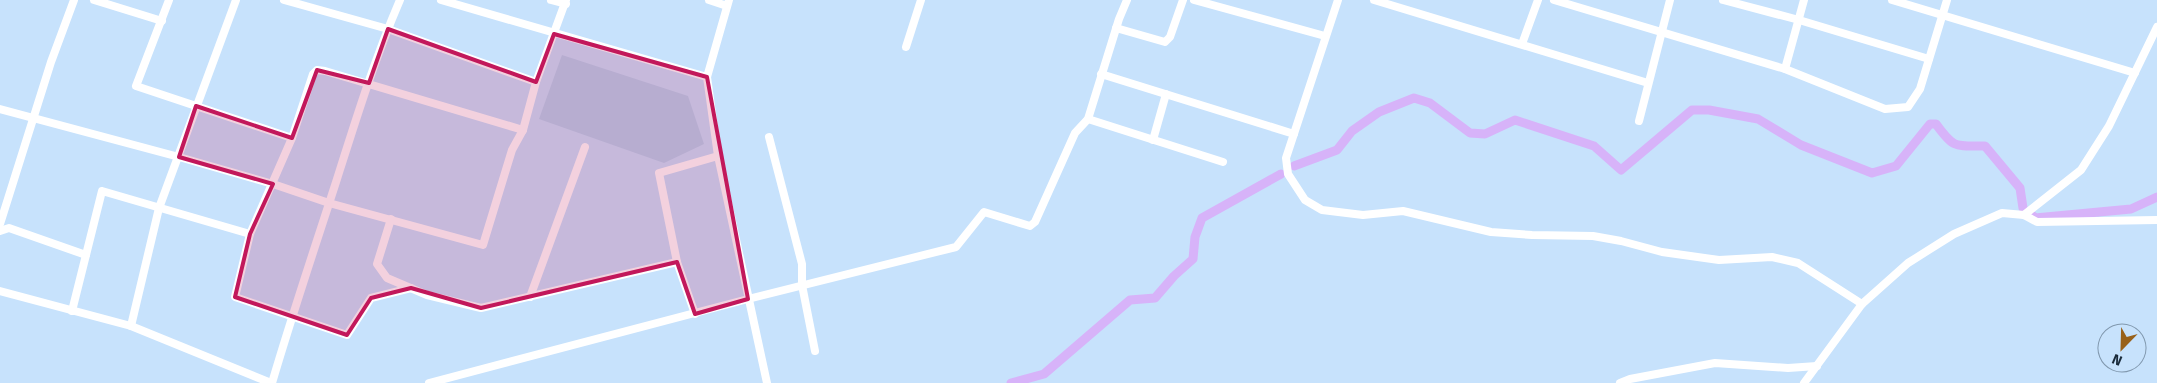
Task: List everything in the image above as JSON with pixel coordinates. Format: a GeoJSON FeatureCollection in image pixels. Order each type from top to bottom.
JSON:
{"type":"FeatureCollection","features":[{"type":"Feature","properties":{"kind":"street"},"geometry":{"type":"LineString","coordinates":[[0,224],[74,0]]}},
{"type":"Feature","properties":{"kind":"street"},"geometry":{"type":"LineString","coordinates":[[94,0],[162,22]]}},
{"type":"Feature","properties":{"kind":"street"},"geometry":{"type":"LineString","coordinates":[[170,0],[136,86],[292,138]]}},
{"type":"Feature","properties":{"kind":"street"},"geometry":{"type":"LineString","coordinates":[[130,326],[159,208],[236,0]]}},
{"type":"Feature","properties":{"kind":"street"},"geometry":{"type":"LineString","coordinates":[[284,0],[388,29],[536,82]]}},
{"type":"Feature","properties":{"kind":"street"},"geometry":{"type":"LineString","coordinates":[[0,290],[130,326],[272,383],[292,316],[369,83],[400,0]]}},
{"type":"Feature","properties":{"kind":"street"},"geometry":{"type":"LineString","coordinates":[[441,0],[707,77]]}},
{"type":"Feature","properties":{"kind":"street"},"geometry":{"type":"LineString","coordinates":[[0,109],[179,157],[273,184],[329,203],[483,245],[512,150],[523,130],[536,82],[566,2],[552,0]]}},
{"type":"Feature","properties":{"kind":"street"},"geometry":{"type":"LineString","coordinates":[[710,0],[728,3],[707,77],[718,156],[767,383]]}},
{"type":"Feature","properties":{"kind":"street"},"geometry":{"type":"LineString","coordinates":[[906,47],[921,0]]}},
{"type":"Feature","properties":{"kind":"street"},"geometry":{"type":"LineString","coordinates":[[429,383],[802,285],[956,247],[984,212],[1030,226],[1035,222],[1075,133],[1088,120],[1126,0]]}},
{"type":"Feature","properties":{"kind":"street"},"geometry":{"type":"LineString","coordinates":[[1116,28],[1165,42],[1170,37],[1183,0]]}},
{"type":"Feature","properties":{"kind":"street"},"geometry":{"type":"LineString","coordinates":[[1194,0],[1325,36]]}},
{"type":"Feature","properties":{"kind":"street"},"geometry":{"type":"LineString","coordinates":[[1338,0],[1286,158],[1288,174],[1305,200],[1322,210],[1363,215],[1403,210],[1490,232],[1593,236],[1621,240],[1662,252],[1719,260],[1772,257],[1798,263],[1862,304]]}},
{"type":"Feature","properties":{"kind":"street"},"geometry":{"type":"LineString","coordinates":[[1374,0],[1648,83]]}},
{"type":"Feature","properties":{"kind":"street"},"geometry":{"type":"LineString","coordinates":[[1522,44],[1538,0]]}},
{"type":"Feature","properties":{"kind":"street"},"geometry":{"type":"LineString","coordinates":[[1554,0],[1785,69],[1885,109],[1908,107],[1920,88],[1947,0]]}},
{"type":"Feature","properties":{"kind":"street"},"geometry":{"type":"LineString","coordinates":[[1639,121],[1670,0]]}},
{"type":"Feature","properties":{"kind":"street"},"geometry":{"type":"LineString","coordinates":[[1723,0],[1799,20],[1929,59]]}},
{"type":"Feature","properties":{"kind":"street"},"geometry":{"type":"LineString","coordinates":[[1785,69],[1804,0]]}},
{"type":"Feature","properties":{"kind":"street"},"geometry":{"type":"LineString","coordinates":[[1892,0],[2135,73]]}},
{"type":"Feature","properties":{"kind":"street"},"geometry":{"type":"LineString","coordinates":[[2024,214],[2081,170],[2109,126],[2157,27]]}},
{"type":"Feature","properties":{"kind":"street"},"geometry":{"type":"LineString","coordinates":[[410,288],[371,298],[348,336],[235,297],[250,234],[292,138],[313,74],[317,70],[369,83],[523,130]]}},
{"type":"Feature","properties":{"kind":"street"},"geometry":{"type":"LineString","coordinates":[[1101,74],[1294,134]]}},
{"type":"Feature","properties":{"kind":"street"},"geometry":{"type":"LineString","coordinates":[[1153,140],[1166,94]]}},
{"type":"Feature","properties":{"kind":"street"},"geometry":{"type":"LineString","coordinates":[[1088,120],[1223,162]]}},
{"type":"Feature","properties":{"kind":"street"},"geometry":{"type":"LineString","coordinates":[[769,137],[802,264],[802,285],[814,351]]}},
{"type":"Feature","properties":{"kind":"street"},"geometry":{"type":"LineString","coordinates":[[530,297],[585,147]]}},
{"type":"Feature","properties":{"kind":"street"},"geometry":{"type":"LineString","coordinates":[[695,314],[677,262],[659,173],[718,156]]}},
{"type":"Feature","properties":{"kind":"street"},"geometry":{"type":"LineString","coordinates":[[72,311],[102,191],[250,234]]}},
{"type":"Feature","properties":{"kind":"street"},"geometry":{"type":"LineString","coordinates":[[1804,383],[1862,304],[1908,263],[1954,234],[2002,213],[2024,214],[2037,222],[2157,220]]}},
{"type":"Feature","properties":{"kind":"street"},"geometry":{"type":"LineString","coordinates":[[391,220],[377,264],[387,278],[427,295],[481,308],[677,262]]}},
{"type":"Feature","properties":{"kind":"street"},"geometry":{"type":"LineString","coordinates":[[0,231],[8,228],[86,255]]}},
{"type":"Feature","properties":{"kind":"street"},"geometry":{"type":"LineString","coordinates":[[1620,383],[1630,379],[1715,362],[1788,368],[1817,366]]}},
{"type":"Feature","properties":{"kind":"highlighted area"},"geometry":{"type":"Polygon","coordinates":[[[388,29],[536,82],[554,34],[707,77],[748,299],[695,314],[677,262],[481,308],[411,288],[371,298],[347,335],[235,297],[250,234],[273,184],[179,157],[196,106],[292,138],[317,70],[369,83],[388,29]]]}},
{"type":"Feature","properties":{"kind":"shaded area"},"geometry":{"type":"Polygon","coordinates":[[[562,55],[688,96],[704,144],[664,163],[539,119],[562,55]]]}},
{"type":"Feature","properties":{"kind":"waterway"},"geometry":{"type":"LineString","coordinates":[[1294,166],[1337,150],[1352,131],[1379,112],[1414,98],[1430,103],[1470,133],[1485,134],[1515,120],[1594,146],[1621,170],[1692,110],[1709,110],[1758,119],[1801,145],[1872,173],[1896,166],[1930,124],[1936,124],[1947,138],[1956,144],[1961,146],[1985,146],[2020,188],[2023,208]]}},
{"type":"Feature","properties":{"kind":"waterway"},"geometry":{"type":"LineString","coordinates":[[1011,383],[1044,374],[1130,300],[1155,298],[1174,276],[1193,259],[1195,237],[1202,218],[1281,174]]}},
{"type":"Feature","properties":{"kind":"waterway"},"geometry":{"type":"LineString","coordinates":[[2033,216],[2035,218],[2131,209],[2157,197]]}}]}
